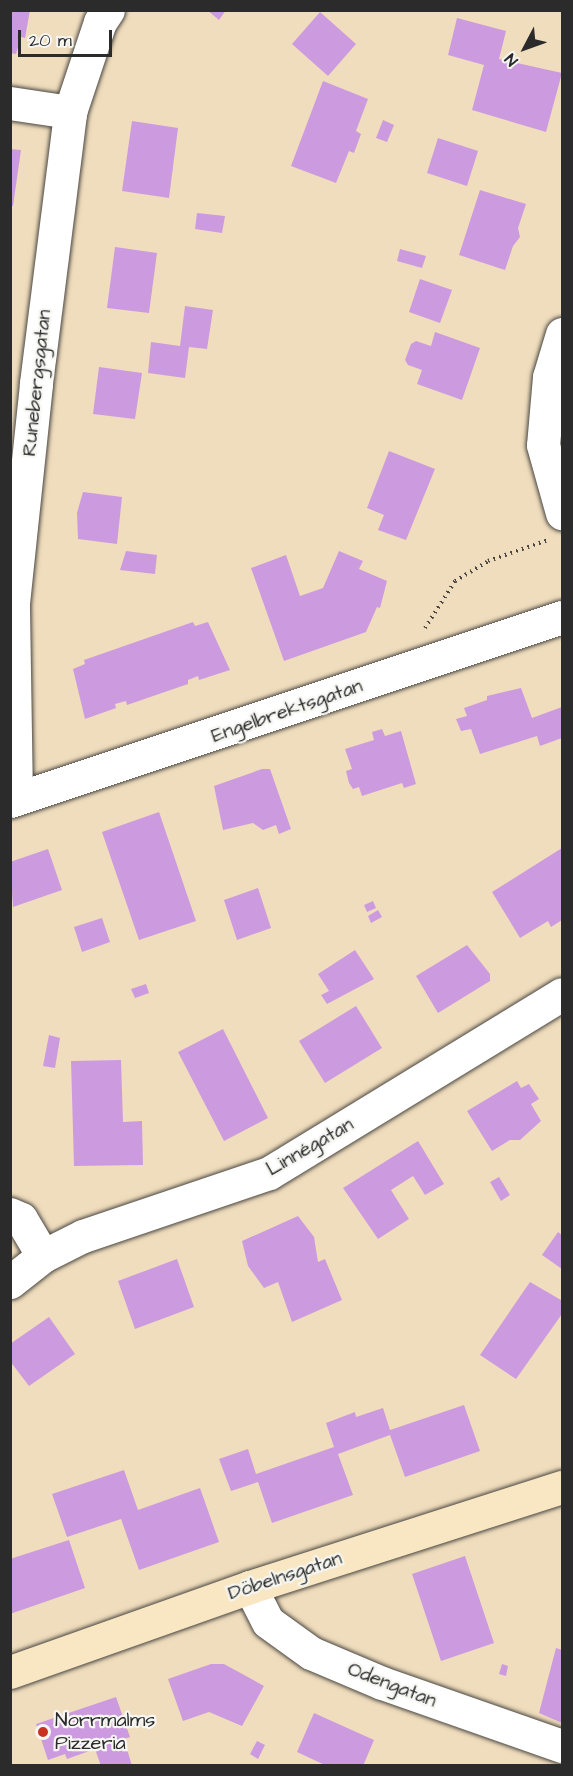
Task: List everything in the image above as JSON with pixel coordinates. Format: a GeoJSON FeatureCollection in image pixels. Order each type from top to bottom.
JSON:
{"type":"FeatureCollection","features":[{"type":"Feature","properties":{"kind":"street","name":"Runebergsgatan"},"geometry":{"type":"LineString","coordinates":[[13,800],[13,603],[23,382],[70,112],[100,22],[108,10]]}},
{"type":"Feature","properties":{"kind":"street"},"geometry":{"type":"LineString","coordinates":[[10,103],[70,112]]}},
{"type":"Feature","properties":{"kind":"street"},"geometry":{"type":"LineString","coordinates":[[557,526],[543,445],[549,377],[562,334]]}},
{"type":"Feature","properties":{"kind":"street","name":"Engelbrektsgatan"},"geometry":{"type":"LineString","coordinates":[[13,800],[562,617]]}},
{"type":"Feature","properties":{"kind":"street","name":"Linnégatan"},"geometry":{"type":"LineString","coordinates":[[10,1282],[43,1256],[82,1236],[149,1211],[269,1173],[562,994]]}},
{"type":"Feature","properties":{"kind":"street"},"geometry":{"type":"LineString","coordinates":[[10,1214],[21,1219],[43,1256]]}},
{"type":"Feature","properties":{"kind":"street","name":"Döbelnsgatan"},"geometry":{"type":"LineString","coordinates":[[10,1672],[250,1587],[562,1487]]}},
{"type":"Feature","properties":{"kind":"street","name":"Odengatan"},"geometry":{"type":"LineString","coordinates":[[250,1587],[268,1622],[311,1653],[382,1683],[562,1746]]}},
{"type":"Feature","properties":{"kind":"path"},"geometry":{"type":"LineString","coordinates":[[413,668],[425,628],[455,581],[488,561],[557,526]]}},
{"type":"Feature","properties":{"kind":"building"},"geometry":{"type":"Polygon","coordinates":[[[10,10],[30,10],[25,38],[21,37],[16,54],[10,53],[10,10]]]}},
{"type":"Feature","properties":{"kind":"building"},"geometry":{"type":"Polygon","coordinates":[[[207,10],[226,10],[219,20],[207,10]]]}},
{"type":"Feature","properties":{"kind":"building"},"geometry":{"type":"Polygon","coordinates":[[[320,12],[356,44],[328,76],[292,44],[320,12]]]}},
{"type":"Feature","properties":{"kind":"building"},"geometry":{"type":"Polygon","coordinates":[[[457,18],[506,31],[499,59],[562,73],[546,132],[472,110],[484,65],[448,55],[457,18]]]}},
{"type":"Feature","properties":{"kind":"building"},"geometry":{"type":"Polygon","coordinates":[[[323,81],[368,99],[356,131],[361,134],[354,153],[349,151],[336,183],[291,166],[323,81]]]}},
{"type":"Feature","properties":{"kind":"building"},"geometry":{"type":"Polygon","coordinates":[[[383,120],[394,125],[387,142],[376,138],[383,120]]]}},
{"type":"Feature","properties":{"kind":"building"},"geometry":{"type":"Polygon","coordinates":[[[132,121],[178,128],[169,198],[122,191],[132,121]]]}},
{"type":"Feature","properties":{"kind":"building"},"geometry":{"type":"Polygon","coordinates":[[[438,138],[478,151],[467,186],[427,173],[438,138]]]}},
{"type":"Feature","properties":{"kind":"building"},"geometry":{"type":"Polygon","coordinates":[[[10,149],[21,150],[13,206],[10,206],[10,149]]]}},
{"type":"Feature","properties":{"kind":"building"},"geometry":{"type":"Polygon","coordinates":[[[480,190],[526,204],[518,228],[520,237],[513,246],[505,270],[459,255],[480,190]]]}},
{"type":"Feature","properties":{"kind":"building"},"geometry":{"type":"Polygon","coordinates":[[[197,213],[225,216],[222,233],[195,229],[197,213]]]}},
{"type":"Feature","properties":{"kind":"building"},"geometry":{"type":"Polygon","coordinates":[[[115,247],[157,253],[149,313],[107,308],[115,247]]]}},
{"type":"Feature","properties":{"kind":"building"},"geometry":{"type":"Polygon","coordinates":[[[400,249],[426,256],[422,268],[397,261],[400,249]]]}},
{"type":"Feature","properties":{"kind":"building"},"geometry":{"type":"Polygon","coordinates":[[[420,279],[452,290],[440,323],[409,312],[420,279]]]}},
{"type":"Feature","properties":{"kind":"building"},"geometry":{"type":"Polygon","coordinates":[[[185,306],[213,310],[207,349],[189,347],[185,378],[148,373],[151,342],[180,346],[185,306]]]}},
{"type":"Feature","properties":{"kind":"building"},"geometry":{"type":"Polygon","coordinates":[[[435,332],[480,348],[462,400],[417,384],[422,370],[408,365],[405,360],[411,344],[416,341],[431,346],[435,332]]]}},
{"type":"Feature","properties":{"kind":"building"},"geometry":{"type":"Polygon","coordinates":[[[99,367],[142,373],[135,419],[93,414],[99,367]]]}},
{"type":"Feature","properties":{"kind":"building"},"geometry":{"type":"Polygon","coordinates":[[[389,451],[435,469],[406,540],[378,530],[384,515],[367,508],[389,451]]]}},
{"type":"Feature","properties":{"kind":"building"},"geometry":{"type":"Polygon","coordinates":[[[83,492],[122,497],[117,544],[78,539],[77,513],[83,492]]]}},
{"type":"Feature","properties":{"kind":"building"},"geometry":{"type":"Polygon","coordinates":[[[126,551],[157,555],[155,574],[120,570],[126,551]]]}},
{"type":"Feature","properties":{"kind":"building"},"geometry":{"type":"Polygon","coordinates":[[[339,551],[363,561],[359,569],[387,581],[380,608],[377,607],[366,632],[284,661],[251,568],[286,555],[300,596],[323,588],[339,551]]]}},
{"type":"Feature","properties":{"kind":"building"},"geometry":{"type":"Polygon","coordinates":[[[193,622],[195,626],[208,622],[230,670],[199,680],[198,676],[188,680],[188,684],[127,705],[126,701],[115,704],[116,708],[85,719],[73,669],[85,664],[84,660],[193,622]]]}},
{"type":"Feature","properties":{"kind":"building"},"geometry":{"type":"Polygon","coordinates":[[[521,688],[532,718],[562,707],[562,738],[540,746],[537,736],[480,754],[471,729],[461,731],[456,719],[467,716],[464,708],[487,700],[487,696],[521,688]]]}},
{"type":"Feature","properties":{"kind":"building"},"geometry":{"type":"Polygon","coordinates":[[[382,729],[385,736],[401,731],[416,784],[404,788],[402,783],[362,796],[359,787],[353,789],[349,783],[346,771],[352,769],[345,749],[374,740],[372,732],[382,729]]]}},
{"type":"Feature","properties":{"kind":"building"},"geometry":{"type":"Polygon","coordinates":[[[262,769],[270,769],[291,829],[279,834],[276,825],[263,830],[253,823],[223,830],[214,786],[262,769]]]}},
{"type":"Feature","properties":{"kind":"building"},"geometry":{"type":"Polygon","coordinates":[[[159,812],[196,921],[139,940],[102,832],[159,812]]]}},
{"type":"Feature","properties":{"kind":"building"},"geometry":{"type":"Polygon","coordinates":[[[562,848],[562,920],[551,927],[548,921],[520,938],[492,892],[562,848]]]}},
{"type":"Feature","properties":{"kind":"building"},"geometry":{"type":"Polygon","coordinates":[[[48,849],[62,890],[13,907],[10,862],[48,849]]]}},
{"type":"Feature","properties":{"kind":"building"},"geometry":{"type":"Polygon","coordinates":[[[258,888],[271,928],[237,940],[224,900],[258,888]]]}},
{"type":"Feature","properties":{"kind":"building"},"geometry":{"type":"Polygon","coordinates":[[[373,901],[376,908],[367,912],[364,905],[373,901]]]}},
{"type":"Feature","properties":{"kind":"building"},"geometry":{"type":"Polygon","coordinates":[[[378,910],[382,917],[371,923],[368,916],[378,910]]]}},
{"type":"Feature","properties":{"kind":"building"},"geometry":{"type":"Polygon","coordinates":[[[102,918],[110,942],[82,952],[74,927],[102,918]]]}},
{"type":"Feature","properties":{"kind":"building"},"geometry":{"type":"Polygon","coordinates":[[[467,945],[490,974],[490,981],[438,1013],[416,976],[467,945]]]}},
{"type":"Feature","properties":{"kind":"building"},"geometry":{"type":"Polygon","coordinates":[[[355,950],[374,979],[327,1004],[321,995],[329,991],[318,974],[355,950]]]}},
{"type":"Feature","properties":{"kind":"building"},"geometry":{"type":"Polygon","coordinates":[[[146,984],[149,993],[135,998],[131,989],[146,984]]]}},
{"type":"Feature","properties":{"kind":"building"},"geometry":{"type":"Polygon","coordinates":[[[356,1006],[382,1048],[325,1083],[299,1041],[356,1006]]]}},
{"type":"Feature","properties":{"kind":"building"},"geometry":{"type":"Polygon","coordinates":[[[223,1029],[268,1118],[224,1141],[178,1052],[223,1029]]]}},
{"type":"Feature","properties":{"kind":"building"},"geometry":{"type":"Polygon","coordinates":[[[49,1035],[60,1038],[55,1068],[43,1066],[49,1035]]]}},
{"type":"Feature","properties":{"kind":"building"},"geometry":{"type":"Polygon","coordinates":[[[121,1060],[123,1122],[142,1121],[143,1165],[74,1166],[71,1061],[121,1060]]]}},
{"type":"Feature","properties":{"kind":"building"},"geometry":{"type":"Polygon","coordinates":[[[517,1081],[521,1088],[529,1084],[539,1099],[531,1104],[541,1121],[520,1140],[510,1140],[492,1151],[467,1111],[517,1081]]]}},
{"type":"Feature","properties":{"kind":"building"},"geometry":{"type":"Polygon","coordinates":[[[418,1141],[444,1184],[425,1195],[413,1176],[391,1190],[409,1219],[378,1239],[343,1188],[418,1141]]]}},
{"type":"Feature","properties":{"kind":"building"},"geometry":{"type":"Polygon","coordinates":[[[499,1177],[510,1195],[501,1201],[490,1182],[499,1177]]]}},
{"type":"Feature","properties":{"kind":"building"},"geometry":{"type":"Polygon","coordinates":[[[298,1216],[314,1237],[318,1262],[325,1259],[342,1300],[292,1322],[278,1282],[264,1288],[248,1266],[242,1241],[298,1216]]]}},
{"type":"Feature","properties":{"kind":"building"},"geometry":{"type":"Polygon","coordinates":[[[558,1232],[562,1235],[562,1269],[542,1255],[558,1232]]]}},
{"type":"Feature","properties":{"kind":"building"},"geometry":{"type":"Polygon","coordinates":[[[177,1259],[194,1307],[135,1329],[118,1281],[177,1259]]]}},
{"type":"Feature","properties":{"kind":"building"},"geometry":{"type":"Polygon","coordinates":[[[530,1282],[561,1300],[562,1314],[516,1379],[480,1355],[530,1282]]]}},
{"type":"Feature","properties":{"kind":"building"},"geometry":{"type":"Polygon","coordinates":[[[49,1317],[75,1354],[29,1386],[10,1361],[10,1344],[49,1317]]]}},
{"type":"Feature","properties":{"kind":"building"},"geometry":{"type":"Polygon","coordinates":[[[464,1405],[480,1451],[405,1477],[390,1435],[338,1454],[353,1495],[272,1523],[258,1482],[231,1491],[219,1459],[248,1449],[256,1474],[334,1447],[326,1423],[355,1412],[356,1417],[383,1408],[390,1430],[464,1405]]]}},
{"type":"Feature","properties":{"kind":"building"},"geometry":{"type":"Polygon","coordinates":[[[124,1470],[138,1510],[200,1488],[219,1542],[139,1570],[121,1519],[67,1537],[52,1494],[124,1470]]]}},
{"type":"Feature","properties":{"kind":"building"},"geometry":{"type":"Polygon","coordinates":[[[69,1540],[85,1588],[10,1614],[10,1559],[69,1540]]]}},
{"type":"Feature","properties":{"kind":"building"},"geometry":{"type":"Polygon","coordinates":[[[465,1556],[494,1643],[441,1661],[412,1574],[465,1556]]]}},
{"type":"Feature","properties":{"kind":"building"},"geometry":{"type":"Polygon","coordinates":[[[556,1648],[562,1650],[562,1723],[539,1713],[556,1648]]]}},
{"type":"Feature","properties":{"kind":"building"},"geometry":{"type":"Polygon","coordinates":[[[211,1664],[224,1664],[264,1686],[242,1726],[209,1712],[183,1721],[168,1679],[211,1664]]]}},
{"type":"Feature","properties":{"kind":"building"},"geometry":{"type":"Polygon","coordinates":[[[502,1664],[508,1666],[506,1676],[499,1674],[502,1664]]]}},
{"type":"Feature","properties":{"kind":"building"},"geometry":{"type":"Polygon","coordinates":[[[116,1697],[130,1737],[124,1739],[132,1766],[101,1766],[95,1749],[67,1759],[65,1754],[48,1760],[36,1724],[116,1697]]]}},
{"type":"Feature","properties":{"kind":"building"},"geometry":{"type":"Polygon","coordinates":[[[314,1713],[374,1740],[363,1766],[327,1766],[297,1752],[314,1713]]]}},
{"type":"Feature","properties":{"kind":"building"},"geometry":{"type":"Polygon","coordinates":[[[257,1741],[265,1745],[258,1759],[250,1754],[257,1741]]]}},
{"type":"Feature","properties":{"kind":"place","name":"Norrmalms Pizzeria"},"geometry":{"type":"Point","coordinates":[43,1732]}}]}
